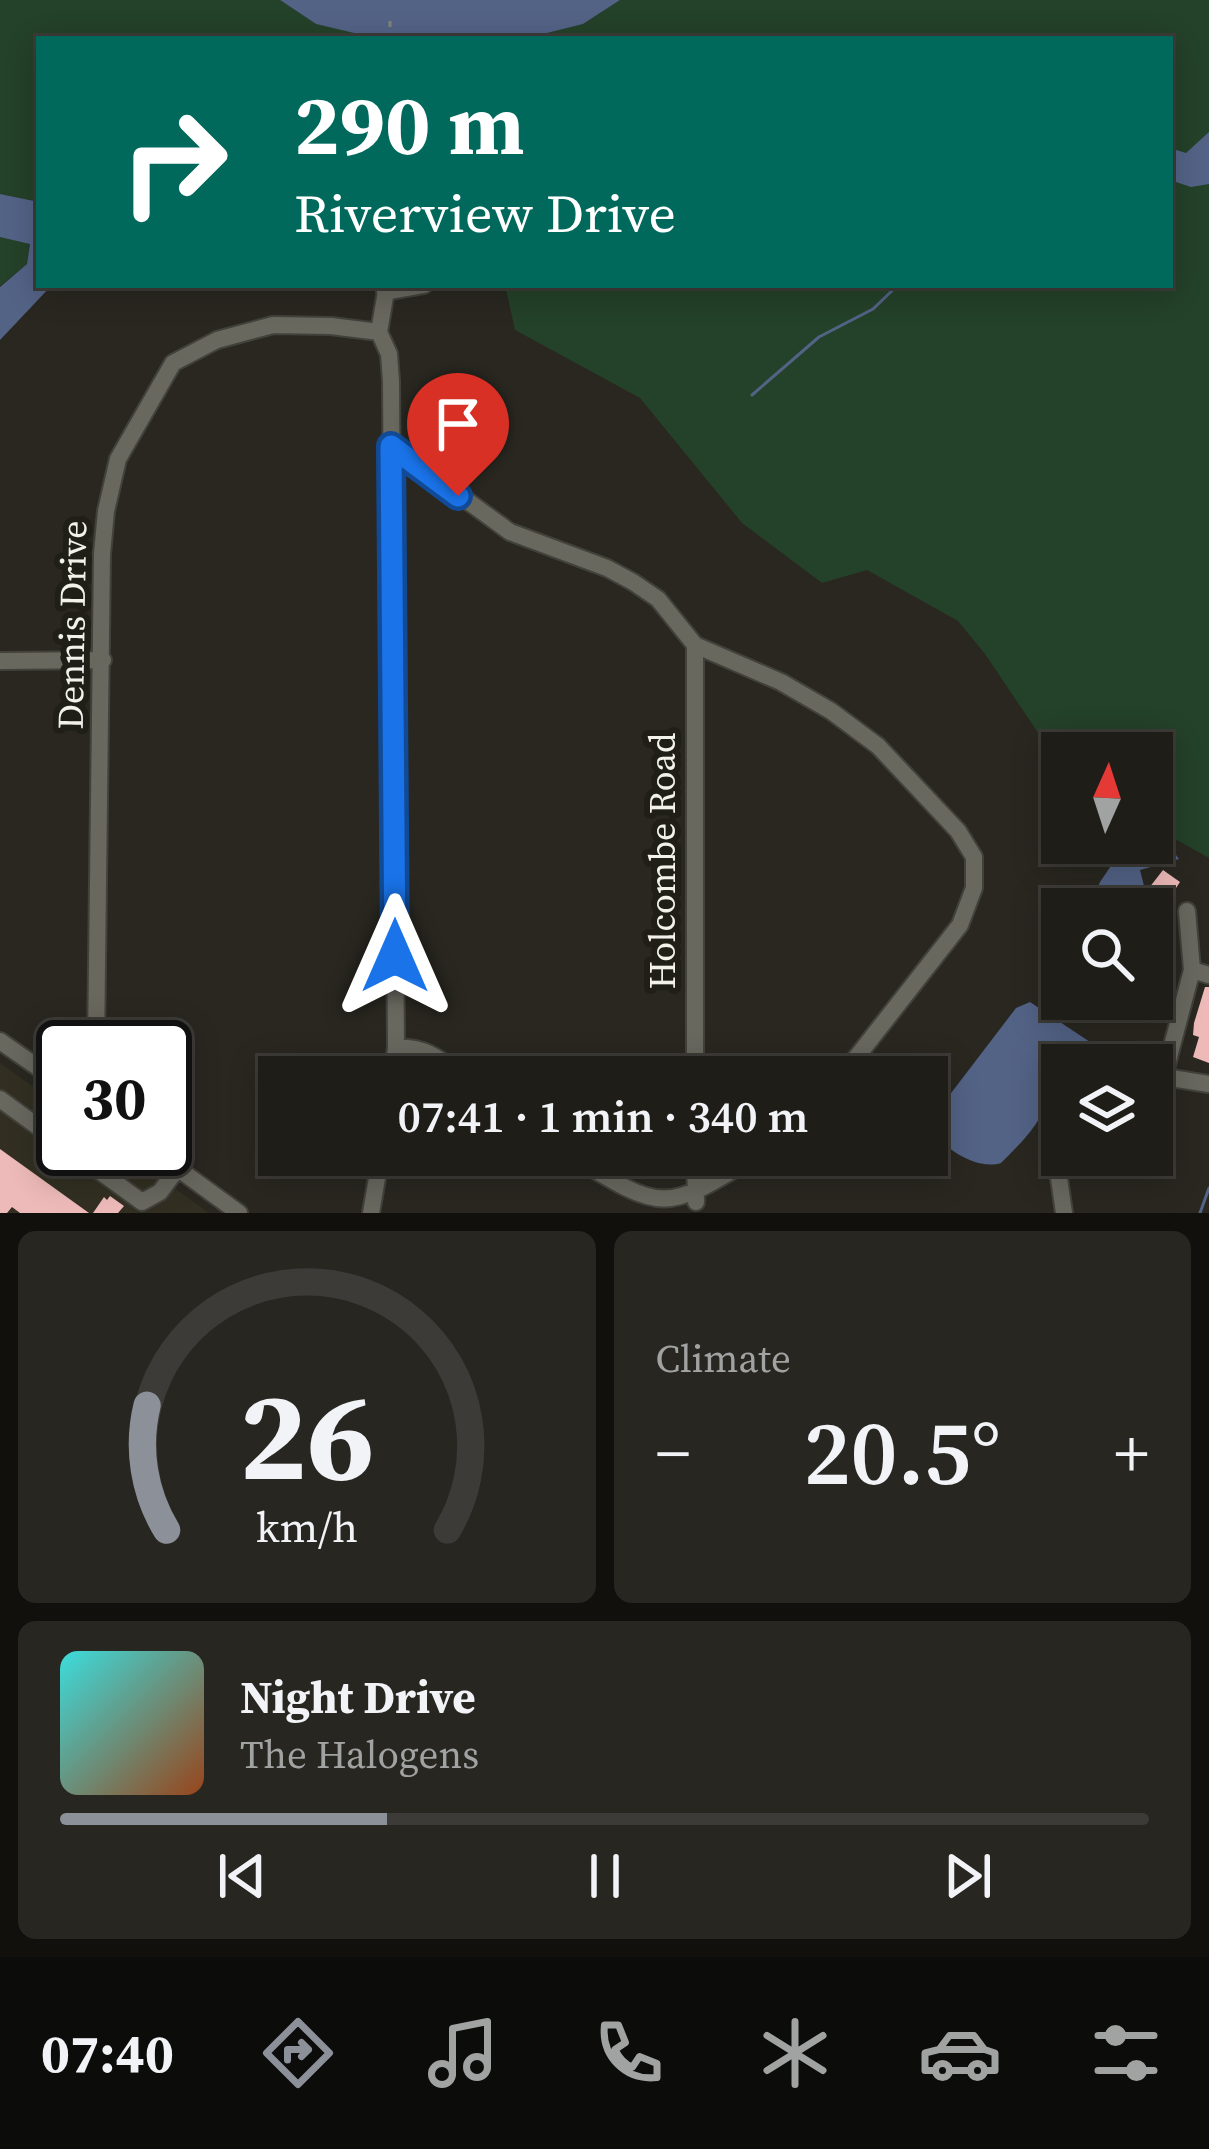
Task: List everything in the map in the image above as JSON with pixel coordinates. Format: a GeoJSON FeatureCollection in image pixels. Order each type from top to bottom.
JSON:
{"type":"FeatureCollection","features":[{"type":"Feature","properties":{"kind":"street"},"geometry":{"type":"LineString","coordinates":[[386,289],[379,332],[388,354],[391,446],[395,1056]]}},
{"type":"Feature","properties":{"kind":"street","name":"Dennis Drive"},"geometry":{"type":"LineString","coordinates":[[97,1020],[102,554],[118,459],[173,363],[217,340],[273,325],[379,332]]}},
{"type":"Feature","properties":{"kind":"street"},"geometry":{"type":"LineString","coordinates":[[391,446],[510,532],[607,568],[646,591],[695,645],[781,682],[831,711],[878,746],[958,831],[974,856],[974,888],[960,925],[857,1056]]}},
{"type":"Feature","properties":{"kind":"street","name":"Holcombe Road"},"geometry":{"type":"LineString","coordinates":[[695,645],[695,1056]]}},
{"type":"Feature","properties":{"kind":"street"},"geometry":{"type":"LineString","coordinates":[[0,661],[104,660]]}},
{"type":"Feature","properties":{"kind":"street"},"geometry":{"type":"LineString","coordinates":[[1170,1044],[1200,972],[1187,911]]}},
{"type":"Feature","properties":{"kind":"street"},"geometry":{"type":"LineString","coordinates":[[0,1041],[36,1066]]}},
{"type":"Feature","properties":{"kind":"street"},"geometry":{"type":"LineString","coordinates":[[396,1048],[410,1047],[437,1056]]}},
{"type":"Feature","properties":{"kind":"street"},"geometry":{"type":"LineString","coordinates":[[1173,1076],[1209,1084]]}},
{"type":"Feature","properties":{"kind":"street"},"geometry":{"type":"LineString","coordinates":[[0,1099],[36,1125]]}},
{"type":"Feature","properties":{"kind":"street"},"geometry":{"type":"LineString","coordinates":[[106,1176],[142,1202],[160,1192],[172,1176]]}},
{"type":"Feature","properties":{"kind":"street"},"geometry":{"type":"LineString","coordinates":[[189,1176],[239,1213]]}},
{"type":"Feature","properties":{"kind":"street"},"geometry":{"type":"LineString","coordinates":[[371,1213],[377,1176]]}},
{"type":"Feature","properties":{"kind":"street"},"geometry":{"type":"LineString","coordinates":[[599,1176],[641,1206],[658,1210],[695,1202],[730,1176]]}},
{"type":"Feature","properties":{"kind":"street"},"geometry":{"type":"LineString","coordinates":[[695,1176],[695,1202]]}},
{"type":"Feature","properties":{"kind":"street"},"geometry":{"type":"LineString","coordinates":[[1059,1176],[1064,1213]]}},
{"type":"Feature","properties":{"kind":"path"},"geometry":{"type":"LineString","coordinates":[[390,17],[390,36]]}},
{"type":"Feature","properties":{"kind":"shaded area"},"geometry":{"type":"Polygon","coordinates":[[[0,1063],[36,1089],[36,1176],[158,1176],[209,1213],[0,1213],[0,1063]]]}},
{"type":"Feature","properties":{"kind":"green space"},"geometry":{"type":"Polygon","coordinates":[[[0,0],[280,0],[316,24],[363,34],[36,36],[36,201],[0,194],[0,0]]]}},
{"type":"Feature","properties":{"kind":"green space"},"geometry":{"type":"Polygon","coordinates":[[[620,0],[1209,0],[1209,858],[1173,838],[1173,732],[1041,732],[1041,737],[958,621],[867,570],[822,583],[742,523],[640,398],[515,330],[506,288],[1173,288],[1173,36],[535,36],[583,24],[620,0]]]}},
{"type":"Feature","properties":{"kind":"green space"},"geometry":{"type":"Polygon","coordinates":[[[0,237],[30,243],[27,264],[0,286],[0,237]]]}},
{"type":"Feature","properties":{"kind":"water"},"geometry":{"type":"Polygon","coordinates":[[[280,0],[620,0],[583,24],[535,36],[367,36],[316,24],[280,0]]]}},
{"type":"Feature","properties":{"kind":"water"},"geometry":{"type":"Polygon","coordinates":[[[1209,132],[1209,184],[1191,187],[1173,181],[1173,149],[1186,153],[1209,132]]]}},
{"type":"Feature","properties":{"kind":"water"},"geometry":{"type":"Polygon","coordinates":[[[0,194],[36,201],[36,288],[49,288],[0,340],[0,287],[27,264],[30,244],[0,237],[0,194]]]}},
{"type":"Feature","properties":{"kind":"water"},"geometry":{"type":"Polygon","coordinates":[[[1112,864],[1161,864],[1140,870],[1144,888],[1098,888],[1112,864]]]}},
{"type":"Feature","properties":{"kind":"water"},"geometry":{"type":"Polygon","coordinates":[[[1030,1002],[1041,1009],[1041,1020],[1057,1020],[1093,1044],[1041,1044],[1041,1114],[1001,1163],[980,1163],[948,1146],[948,1097],[1016,1008],[1030,1002]]]}},
{"type":"Feature","properties":{"kind":"building"},"geometry":{"type":"Polygon","coordinates":[[[1163,870],[1180,882],[1173,892],[1173,888],[1149,888],[1163,870]]]}},
{"type":"Feature","properties":{"kind":"building"},"geometry":{"type":"Polygon","coordinates":[[[1205,987],[1209,987],[1209,1063],[1193,1057],[1199,1037],[1193,1035],[1194,1023],[1205,987]]]}},
{"type":"Feature","properties":{"kind":"building"},"geometry":{"type":"Polygon","coordinates":[[[0,1149],[89,1213],[20,1213],[12,1207],[0,1213],[0,1149]]]}},
{"type":"Feature","properties":{"kind":"building"},"geometry":{"type":"Polygon","coordinates":[[[104,1197],[124,1206],[118,1213],[93,1213],[104,1197]]]}},
{"type":"Feature","properties":{"kind":"waterway"},"geometry":{"type":"LineString","coordinates":[[752,395],[819,337],[873,309],[895,288]]}},
{"type":"Feature","properties":{"kind":"waterway"},"geometry":{"type":"LineString","coordinates":[[1200,1213],[1209,1188]]}},
{"type":"Feature","properties":{"kind":"route"},"geometry":{"type":"LineString","coordinates":[[395,956],[391,446],[458,496]]}}]}
